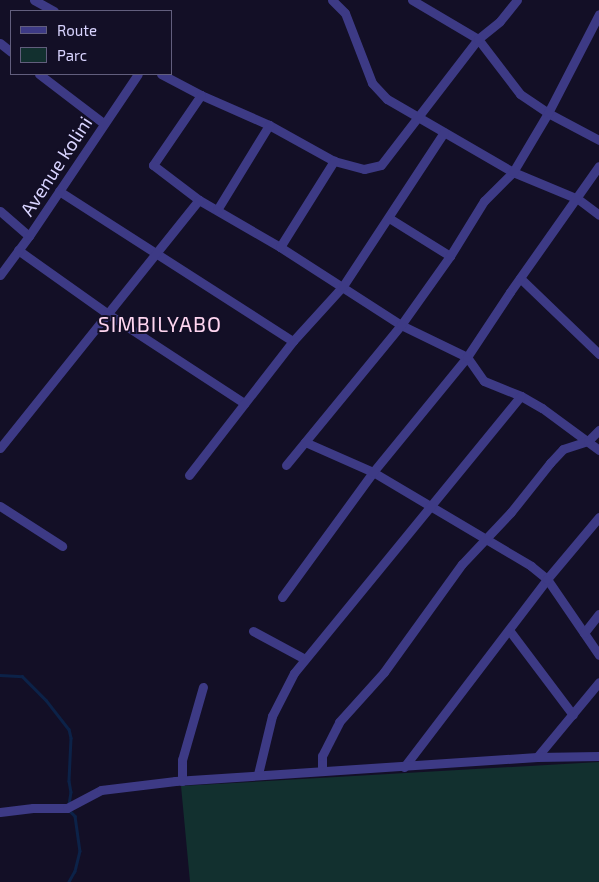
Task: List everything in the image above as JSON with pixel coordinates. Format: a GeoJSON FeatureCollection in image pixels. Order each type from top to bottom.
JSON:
{"type":"FeatureCollection","features":[{"type":"Feature","properties":{"kind":"street"},"geometry":{"type":"LineString","coordinates":[[34,0],[52,10]]}},
{"type":"Feature","properties":{"kind":"street"},"geometry":{"type":"LineString","coordinates":[[332,0],[345,13],[354,42],[376,89],[387,99],[513,172],[578,199],[599,215]]}},
{"type":"Feature","properties":{"kind":"street"},"geometry":{"type":"LineString","coordinates":[[412,0],[478,39],[520,94],[548,113],[599,140]]}},
{"type":"Feature","properties":{"kind":"street"},"geometry":{"type":"LineString","coordinates":[[164,75],[201,95],[269,125],[334,161],[364,169],[381,165],[478,39],[500,21],[517,0]]}},
{"type":"Feature","properties":{"kind":"street"},"geometry":{"type":"LineString","coordinates":[[286,465],[401,325],[450,256],[484,201],[513,172],[548,113],[599,14]]}},
{"type":"Feature","properties":{"kind":"street"},"geometry":{"type":"LineString","coordinates":[[0,43],[10,51]]}},
{"type":"Feature","properties":{"kind":"street"},"geometry":{"type":"LineString","coordinates":[[41,75],[103,123]]}},
{"type":"Feature","properties":{"kind":"street","name":"Avenue kolini"},"geometry":{"type":"LineString","coordinates":[[0,275],[29,236],[103,123],[137,75]]}},
{"type":"Feature","properties":{"kind":"street"},"geometry":{"type":"LineString","coordinates":[[201,95],[153,165],[199,200],[280,246],[401,325],[467,358],[484,381],[521,396],[542,408],[599,450]]}},
{"type":"Feature","properties":{"kind":"street"},"geometry":{"type":"LineString","coordinates":[[217,210],[269,125]]}},
{"type":"Feature","properties":{"kind":"street"},"geometry":{"type":"LineString","coordinates":[[189,474],[293,341],[343,286],[444,132]]}},
{"type":"Feature","properties":{"kind":"street"},"geometry":{"type":"LineString","coordinates":[[280,246],[334,161]]}},
{"type":"Feature","properties":{"kind":"street"},"geometry":{"type":"LineString","coordinates":[[282,596],[373,472],[467,358],[520,278],[578,199],[599,166]]}},
{"type":"Feature","properties":{"kind":"street"},"geometry":{"type":"LineString","coordinates":[[59,191],[293,341]]}},
{"type":"Feature","properties":{"kind":"street"},"geometry":{"type":"LineString","coordinates":[[0,448],[158,255],[199,200]]}},
{"type":"Feature","properties":{"kind":"street"},"geometry":{"type":"LineString","coordinates":[[0,211],[29,236]]}},
{"type":"Feature","properties":{"kind":"street"},"geometry":{"type":"LineString","coordinates":[[389,218],[450,256]]}},
{"type":"Feature","properties":{"kind":"street"},"geometry":{"type":"LineString","coordinates":[[18,250],[108,314],[244,403]]}},
{"type":"Feature","properties":{"kind":"street"},"geometry":{"type":"LineString","coordinates":[[520,278],[599,354]]}},
{"type":"Feature","properties":{"kind":"street"},"geometry":{"type":"LineString","coordinates":[[258,774],[272,716],[294,673],[521,396]]}},
{"type":"Feature","properties":{"kind":"street"},"geometry":{"type":"LineString","coordinates":[[322,771],[322,756],[339,722],[384,672],[462,564],[511,512],[550,463],[563,450],[588,441],[599,430]]}},
{"type":"Feature","properties":{"kind":"street"},"geometry":{"type":"LineString","coordinates":[[304,442],[373,472],[531,566],[547,579],[599,655]]}},
{"type":"Feature","properties":{"kind":"street"},"geometry":{"type":"LineString","coordinates":[[0,506],[62,546]]}},
{"type":"Feature","properties":{"kind":"street"},"geometry":{"type":"LineString","coordinates":[[404,767],[547,579],[599,517]]}},
{"type":"Feature","properties":{"kind":"street"},"geometry":{"type":"LineString","coordinates":[[584,633],[599,614]]}},
{"type":"Feature","properties":{"kind":"street"},"geometry":{"type":"LineString","coordinates":[[509,630],[573,715]]}},
{"type":"Feature","properties":{"kind":"street"},"geometry":{"type":"LineString","coordinates":[[254,631],[305,659]]}},
{"type":"Feature","properties":{"kind":"street"},"geometry":{"type":"LineString","coordinates":[[537,757],[599,682]]}},
{"type":"Feature","properties":{"kind":"street"},"geometry":{"type":"LineString","coordinates":[[182,781],[182,760],[203,687]]}},
{"type":"Feature","properties":{"kind":"street"},"geometry":{"type":"LineString","coordinates":[[0,812],[33,808],[67,808],[101,790],[182,781],[258,774],[404,767],[537,757],[599,756]]}},
{"type":"Feature","properties":{"kind":"green space"},"geometry":{"type":"Polygon","coordinates":[[[599,762],[599,882],[190,882],[181,786],[599,762]]]}},
{"type":"Feature","properties":{"kind":"waterway"},"geometry":{"type":"LineString","coordinates":[[0,675],[22,676],[46,700],[69,729],[71,738],[69,781],[71,792],[69,804]]}},
{"type":"Feature","properties":{"kind":"waterway"},"geometry":{"type":"LineString","coordinates":[[68,809],[75,816],[80,851],[75,871],[69,882]]}},
{"type":"Feature","properties":{"kind":"district","name":"SIMBILYABO"},"geometry":{"type":"Point","coordinates":[160,324]}}]}
